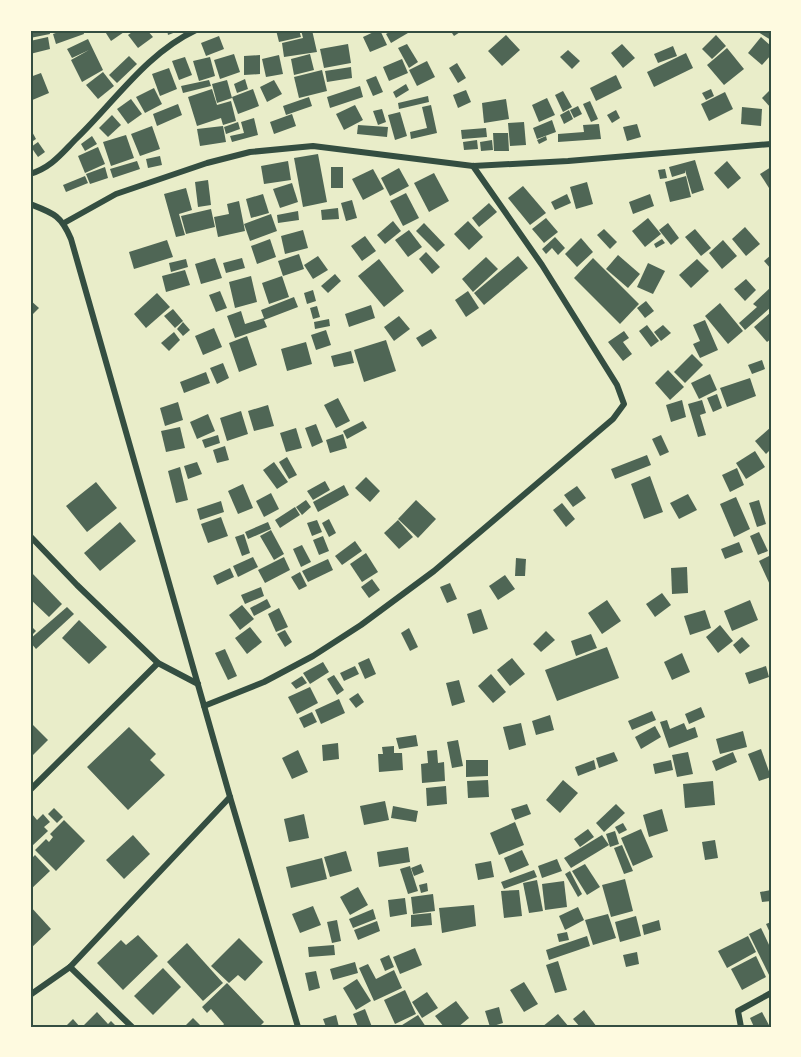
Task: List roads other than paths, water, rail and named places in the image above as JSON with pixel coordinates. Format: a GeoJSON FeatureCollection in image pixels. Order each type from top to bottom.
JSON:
{"type":"FeatureCollection","features":[{"type":"Feature","properties":{"kind":"street"},"geometry":{"type":"LineString","coordinates":[[30,174],[46,169],[91,125],[158,53],[196,30]]}},
{"type":"Feature","properties":{"kind":"street"},"geometry":{"type":"LineString","coordinates":[[64,223],[116,194],[207,163],[250,152],[313,146],[473,166],[567,161],[771,144]]}},
{"type":"Feature","properties":{"kind":"street"},"geometry":{"type":"LineString","coordinates":[[204,706],[264,682],[313,656],[361,625],[434,571],[613,419],[624,404],[617,385],[542,265],[473,166]]}},
{"type":"Feature","properties":{"kind":"street"},"geometry":{"type":"LineString","coordinates":[[30,204],[51,213],[64,223],[75,250],[230,797],[298,1027]]}},
{"type":"Feature","properties":{"kind":"street"},"geometry":{"type":"LineString","coordinates":[[30,536],[158,663],[198,684]]}},
{"type":"Feature","properties":{"kind":"street"},"geometry":{"type":"LineString","coordinates":[[30,790],[158,663]]}},
{"type":"Feature","properties":{"kind":"street"},"geometry":{"type":"LineString","coordinates":[[30,995],[70,967],[230,797]]}},
{"type":"Feature","properties":{"kind":"street"},"geometry":{"type":"LineString","coordinates":[[70,967],[132,1027]]}},
{"type":"Feature","properties":{"kind":"street"},"geometry":{"type":"LineString","coordinates":[[741,1027],[738,1011],[771,993]]}}]}
